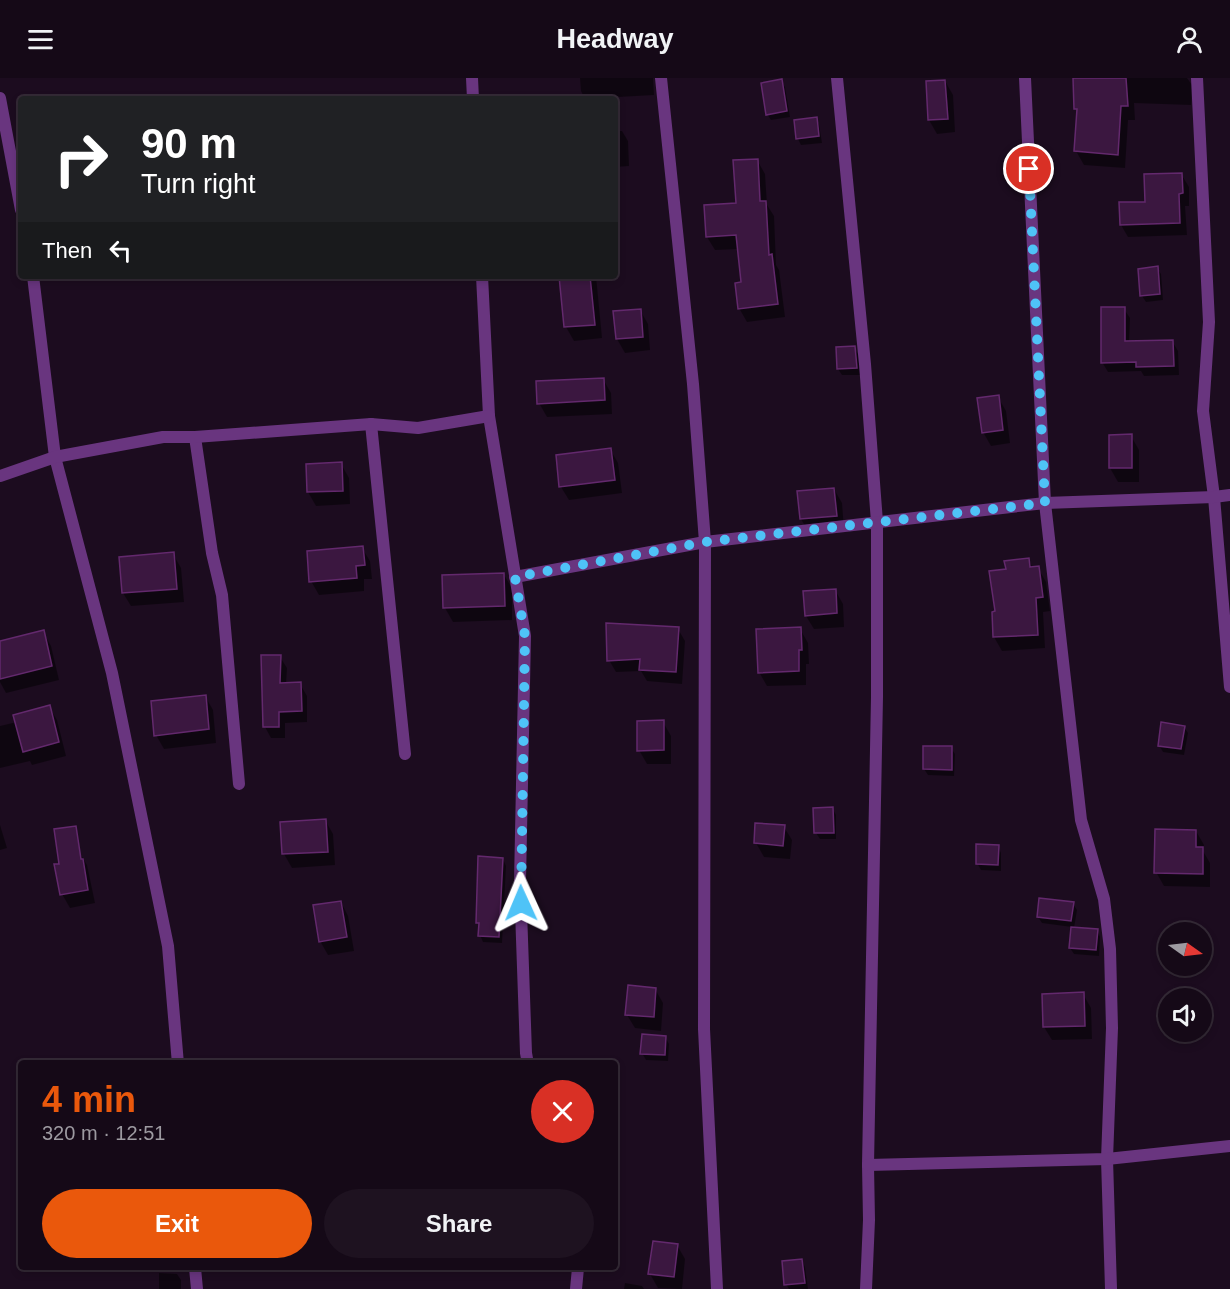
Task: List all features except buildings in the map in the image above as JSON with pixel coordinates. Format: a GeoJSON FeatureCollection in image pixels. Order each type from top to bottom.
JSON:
{"type":"FeatureCollection","features":[{"type":"Feature","properties":{"kind":"street"},"geometry":{"type":"LineString","coordinates":[[472,78],[473,96]]}},
{"type":"Feature","properties":{"kind":"street"},"geometry":{"type":"LineString","coordinates":[[661,78],[693,384],[705,542],[704,1029],[717,1289]]}},
{"type":"Feature","properties":{"kind":"street"},"geometry":{"type":"LineString","coordinates":[[837,78],[865,364],[877,522],[877,708],[866,1289]]}},
{"type":"Feature","properties":{"kind":"street"},"geometry":{"type":"LineString","coordinates":[[1025,78],[1045,503],[1081,820],[1104,899],[1110,949],[1112,1028],[1107,1158],[1111,1289]]}},
{"type":"Feature","properties":{"kind":"street"},"geometry":{"type":"LineString","coordinates":[[1197,78],[1209,322],[1203,411],[1214,497],[1230,687]]}},
{"type":"Feature","properties":{"kind":"street"},"geometry":{"type":"LineString","coordinates":[[0,98],[18,194]]}},
{"type":"Feature","properties":{"kind":"street"},"geometry":{"type":"LineString","coordinates":[[33,279],[55,457],[112,673],[168,946],[178,1060]]}},
{"type":"Feature","properties":{"kind":"street"},"geometry":{"type":"LineString","coordinates":[[482,279],[489,416],[525,636],[520,882],[527,1060]]}},
{"type":"Feature","properties":{"kind":"street"},"geometry":{"type":"LineString","coordinates":[[0,477],[55,457],[163,437],[195,437],[371,424],[418,428],[489,416]]}},
{"type":"Feature","properties":{"kind":"street"},"geometry":{"type":"LineString","coordinates":[[371,424],[405,754]]}},
{"type":"Feature","properties":{"kind":"street"},"geometry":{"type":"LineString","coordinates":[[195,437],[212,553],[222,595],[239,784]]}},
{"type":"Feature","properties":{"kind":"street"},"geometry":{"type":"LineString","coordinates":[[515,577],[705,542],[877,522],[1045,503],[1230,495]]}},
{"type":"Feature","properties":{"kind":"street"},"geometry":{"type":"LineString","coordinates":[[868,1165],[1107,1158],[1230,1146]]}},
{"type":"Feature","properties":{"kind":"street"},"geometry":{"type":"LineString","coordinates":[[195,1270],[197,1289]]}},
{"type":"Feature","properties":{"kind":"street"},"geometry":{"type":"LineString","coordinates":[[576,1289],[578,1270]]}},
{"type":"Feature","properties":{"kind":"route"},"geometry":{"type":"LineString","coordinates":[[521,903],[525,636],[515,577],[705,542],[1045,503],[1029,169]]}}]}
